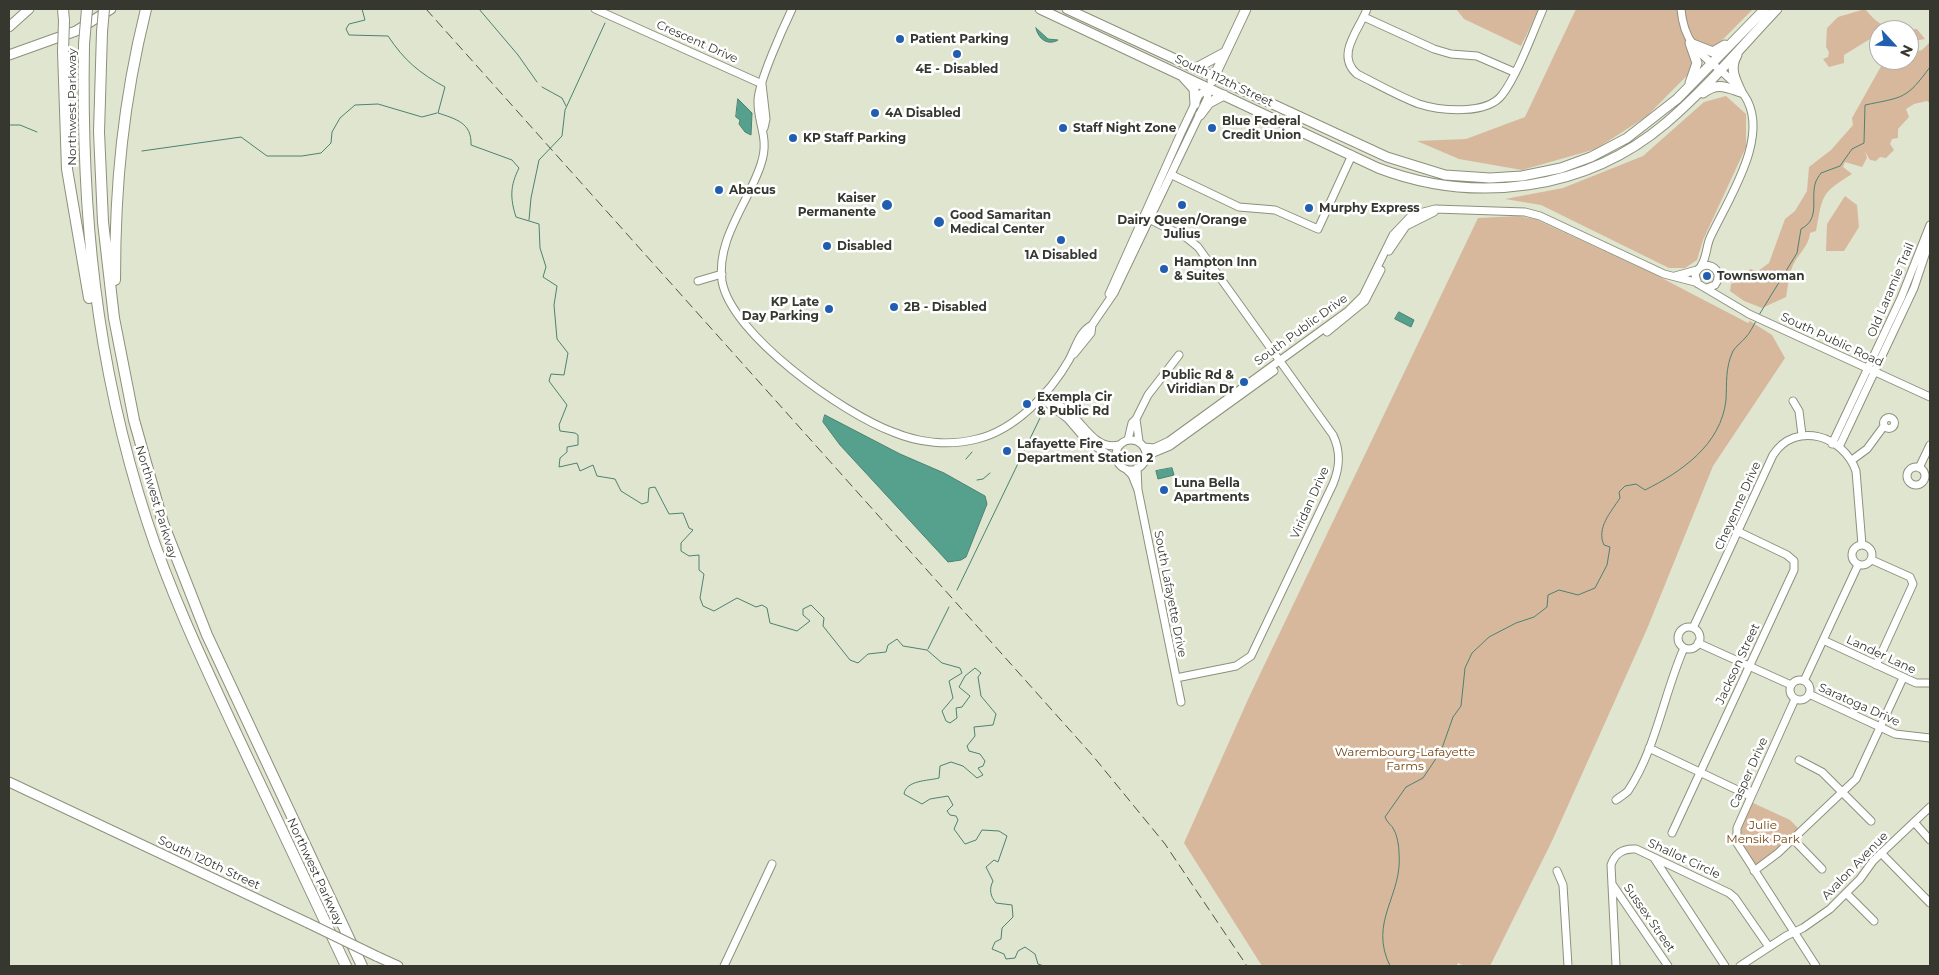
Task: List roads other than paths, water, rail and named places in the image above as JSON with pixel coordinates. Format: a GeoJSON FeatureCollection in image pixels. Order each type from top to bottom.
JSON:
{"type":"FeatureCollection","features":[{"type":"Feature","properties":{"kind":"highway"},"geometry":{"type":"LineString","coordinates":[[63,9],[64,136],[71,202],[94,321],[111,388]]}},
{"type":"Feature","properties":{"kind":"highway","name":"Northwest Parkway"},"geometry":{"type":"LineString","coordinates":[[87,9],[84,44],[83,146],[86,213],[96,302],[111,388],[134,478],[178,605],[346,966]]}},
{"type":"Feature","properties":{"kind":"highway","name":"Northwest Parkway"},"geometry":{"type":"LineString","coordinates":[[104,9],[99,106],[100,186],[114,318],[134,420],[163,523],[207,635],[362,966]]}},
{"type":"Feature","properties":{"kind":"highway"},"geometry":{"type":"LineString","coordinates":[[114,318],[115,213],[119,154],[127,94],[146,9]]}},
{"type":"Feature","properties":{"kind":"main road"},"geometry":{"type":"LineString","coordinates":[[9,27],[29,9]]}},
{"type":"Feature","properties":{"kind":"main road"},"geometry":{"type":"LineString","coordinates":[[9,55],[76,31],[111,9]]}},
{"type":"Feature","properties":{"kind":"main road","name":"South 112th Street"},"geometry":{"type":"LineString","coordinates":[[1040,9],[1395,174],[1448,187],[1492,189],[1524,186],[1572,176],[1603,164],[1651,135],[1679,111],[1715,68]]}},
{"type":"Feature","properties":{"kind":"main road","name":"South 112th Street"},"geometry":{"type":"LineString","coordinates":[[1067,9],[1387,157],[1445,175],[1477,178],[1510,177],[1542,172],[1591,157],[1639,131],[1715,68]]}},
{"type":"Feature","properties":{"kind":"main road"},"geometry":{"type":"LineString","coordinates":[[1208,88],[1246,9]]}},
{"type":"Feature","properties":{"kind":"main road"},"geometry":{"type":"LineString","coordinates":[[1715,68],[1765,9]]}},
{"type":"Feature","properties":{"kind":"main road"},"geometry":{"type":"LineString","coordinates":[[1715,68],[1746,42],[1777,9]]}},
{"type":"Feature","properties":{"kind":"main road"},"geometry":{"type":"LineString","coordinates":[[1690,43],[1709,52],[1717,51],[1749,26]]}},
{"type":"Feature","properties":{"kind":"main road"},"geometry":{"type":"LineString","coordinates":[[1741,92],[1733,74],[1733,68],[1734,61],[1746,42]]}},
{"type":"Feature","properties":{"kind":"main road"},"geometry":{"type":"LineString","coordinates":[[1686,91],[1694,75],[1697,63],[1690,43]]}},
{"type":"Feature","properties":{"kind":"main road"},"geometry":{"type":"LineString","coordinates":[[1196,68],[1215,60],[1226,52]]}},
{"type":"Feature","properties":{"kind":"main road"},"geometry":{"type":"LineString","coordinates":[[1182,76],[1194,89],[1195,104]]}},
{"type":"Feature","properties":{"kind":"main road"},"geometry":{"type":"LineString","coordinates":[[1679,111],[1711,87],[1720,85],[1741,92]]}},
{"type":"Feature","properties":{"kind":"main road"},"geometry":{"type":"LineString","coordinates":[[1200,115],[1209,104],[1224,95]]}},
{"type":"Feature","properties":{"kind":"main road","name":"South 120th Street"},"geometry":{"type":"LineString","coordinates":[[9,782],[398,966]]}},
{"type":"Feature","properties":{"kind":"street","name":"Crescent Drive"},"geometry":{"type":"LineString","coordinates":[[595,9],[762,84]]}},
{"type":"Feature","properties":{"kind":"street"},"geometry":{"type":"LineString","coordinates":[[792,9],[762,84],[766,119],[764,128],[765,146],[761,164],[730,233],[723,258],[722,274],[725,292],[731,305],[775,354],[836,401],[893,432],[930,442],[949,443],[976,440],[994,433],[1014,421],[1042,395],[1069,360],[1080,337],[1092,325],[1114,293],[1151,220],[1200,115],[1207,99],[1208,88]]}},
{"type":"Feature","properties":{"kind":"street"},"geometry":{"type":"LineString","coordinates":[[1367,9],[1347,51],[1348,63],[1357,74],[1418,103],[1439,107],[1477,109],[1486,107],[1503,94],[1543,9]]}},
{"type":"Feature","properties":{"kind":"street"},"geometry":{"type":"LineString","coordinates":[[1681,9],[1685,34],[1690,43],[1741,92],[1753,117],[1753,139],[1750,151],[1695,278],[1698,284]]}},
{"type":"Feature","properties":{"kind":"street"},"geometry":{"type":"LineString","coordinates":[[1364,17],[1434,49],[1450,54],[1477,56],[1514,72]]}},
{"type":"Feature","properties":{"kind":"street"},"geometry":{"type":"LineString","coordinates":[[1106,304],[1163,170],[1199,96],[1208,88]]}},
{"type":"Feature","properties":{"kind":"street"},"geometry":{"type":"LineString","coordinates":[[1172,175],[1239,207],[1274,210],[1318,229],[1352,155]]}},
{"type":"Feature","properties":{"kind":"street","name":"South Public Drive"},"geometry":{"type":"LineString","coordinates":[[1146,456],[1170,446],[1281,363],[1360,300],[1390,240],[1402,223],[1412,215],[1424,210],[1512,211],[1532,214],[1664,274],[1675,276]]}},
{"type":"Feature","properties":{"kind":"street","name":"Viridan Drive"},"geometry":{"type":"LineString","coordinates":[[1151,220],[1196,244],[1333,435],[1338,445],[1338,470],[1251,656],[1236,666],[1176,678]]}},
{"type":"Feature","properties":{"kind":"street","name":"Old Laramie Trail"},"geometry":{"type":"LineString","coordinates":[[1927,250],[1930,225]]}},
{"type":"Feature","properties":{"kind":"street"},"geometry":{"type":"LineString","coordinates":[[1715,229],[1711,255],[1713,266],[1719,274],[1718,281],[1727,300]]}},
{"type":"Feature","properties":{"kind":"street","name":"Old Laramie Trail"},"geometry":{"type":"LineString","coordinates":[[1840,447],[1930,240]]}},
{"type":"Feature","properties":{"kind":"street"},"geometry":{"type":"LineString","coordinates":[[1675,276],[1708,264],[1713,266]]}},
{"type":"Feature","properties":{"kind":"street"},"geometry":{"type":"LineString","coordinates":[[698,282],[722,274]]}},
{"type":"Feature","properties":{"kind":"street"},"geometry":{"type":"LineString","coordinates":[[1675,276],[1706,288],[1713,286],[1718,281]]}},
{"type":"Feature","properties":{"kind":"street","name":"South Public Road"},"geometry":{"type":"LineString","coordinates":[[1706,288],[1749,314],[1930,397]]}},
{"type":"Feature","properties":{"kind":"street"},"geometry":{"type":"LineString","coordinates":[[1128,440],[1132,424],[1148,395],[1179,355]]}},
{"type":"Feature","properties":{"kind":"street","name":"South Public Drive"},"geometry":{"type":"LineString","coordinates":[[1141,444],[1154,448],[1163,444],[1281,363]]}},
{"type":"Feature","properties":{"kind":"street","name":"Old Laramie Trail"},"geometry":{"type":"LineString","coordinates":[[1832,444],[1872,370]]}},
{"type":"Feature","properties":{"kind":"street"},"geometry":{"type":"LineString","coordinates":[[1042,395],[1076,419],[1096,440],[1110,446],[1119,445],[1128,440],[1141,444]]}},
{"type":"Feature","properties":{"kind":"street"},"geometry":{"type":"LineString","coordinates":[[1042,395],[1068,419],[1086,440],[1116,460],[1127,470],[1137,468],[1143,464],[1146,456],[1141,444],[1136,419]]}},
{"type":"Feature","properties":{"kind":"street"},"geometry":{"type":"LineString","coordinates":[[1793,401],[1799,411],[1802,435],[1816,436],[1840,447],[1852,460],[1856,471],[1862,545]]}},
{"type":"Feature","properties":{"kind":"street"},"geometry":{"type":"LineString","coordinates":[[1852,460],[1867,449],[1884,426]]}},
{"type":"Feature","properties":{"kind":"street","name":"Cheyenne Drive"},"geometry":{"type":"LineString","coordinates":[[1693,628],[1773,455],[1787,439],[1802,435]]}},
{"type":"Feature","properties":{"kind":"street"},"geometry":{"type":"LineString","coordinates":[[1116,460],[1116,452],[1119,445]]}},
{"type":"Feature","properties":{"kind":"street"},"geometry":{"type":"LineString","coordinates":[[1919,468],[1930,445]]}},
{"type":"Feature","properties":{"kind":"street","name":"South Lafayette Drive"},"geometry":{"type":"LineString","coordinates":[[1137,468],[1138,490],[1181,702]]}},
{"type":"Feature","properties":{"kind":"street","name":"South Lafayette Drive"},"geometry":{"type":"LineString","coordinates":[[1127,470],[1132,474],[1138,490]]}},
{"type":"Feature","properties":{"kind":"street","name":"Jackson Street"},"geometry":{"type":"LineString","coordinates":[[1672,833],[1794,570],[1794,561],[1787,556],[1739,532]]}},
{"type":"Feature","properties":{"kind":"street"},"geometry":{"type":"LineString","coordinates":[[1862,545],[1870,548],[1873,553],[1872,560],[1865,565],[1858,565],[1852,558],[1852,552],[1856,547],[1862,545]]}},
{"type":"Feature","properties":{"kind":"street"},"geometry":{"type":"LineString","coordinates":[[1872,560],[1910,578],[1913,582],[1913,586],[1876,665]]}},
{"type":"Feature","properties":{"kind":"street"},"geometry":{"type":"LineString","coordinates":[[1804,681],[1858,565]]}},
{"type":"Feature","properties":{"kind":"street"},"geometry":{"type":"LineString","coordinates":[[1687,627],[1693,628],[1699,634],[1698,643],[1694,647],[1684,648],[1678,641],[1680,632],[1687,627]]}},
{"type":"Feature","properties":{"kind":"street","name":"Lander Lane"},"geometry":{"type":"LineString","coordinates":[[1823,640],[1904,678],[1922,684],[1930,683]]}},
{"type":"Feature","properties":{"kind":"street"},"geometry":{"type":"LineString","coordinates":[[1698,643],[1791,685]]}},
{"type":"Feature","properties":{"kind":"street"},"geometry":{"type":"LineString","coordinates":[[1616,800],[1627,792],[1649,748],[1674,671],[1684,648]]}},
{"type":"Feature","properties":{"kind":"street"},"geometry":{"type":"LineString","coordinates":[[1754,871],[1793,839],[1856,779],[1904,678]]}},
{"type":"Feature","properties":{"kind":"street"},"geometry":{"type":"LineString","coordinates":[[1795,681],[1804,681],[1809,685],[1809,694],[1804,699],[1795,699],[1790,693],[1791,685],[1795,681]]}},
{"type":"Feature","properties":{"kind":"street","name":"Saratoga Drive"},"geometry":{"type":"LineString","coordinates":[[1809,694],[1880,728],[1905,736],[1930,738]]}},
{"type":"Feature","properties":{"kind":"street","name":"Casper Drive"},"geometry":{"type":"LineString","coordinates":[[1795,699],[1737,828],[1737,843],[1816,966]]}},
{"type":"Feature","properties":{"kind":"street"},"geometry":{"type":"LineString","coordinates":[[1649,748],[1750,796]]}},
{"type":"Feature","properties":{"kind":"street"},"geometry":{"type":"LineString","coordinates":[[1798,760],[1822,772],[1871,821]]}},
{"type":"Feature","properties":{"kind":"street","name":"Avalon Avenue"},"geometry":{"type":"LineString","coordinates":[[1743,965],[1769,947],[1795,933],[1846,894],[1881,853],[1930,807]]}},
{"type":"Feature","properties":{"kind":"street"},"geometry":{"type":"LineString","coordinates":[[1914,822],[1930,840]]}},
{"type":"Feature","properties":{"kind":"street"},"geometry":{"type":"LineString","coordinates":[[1793,839],[1822,869]]}},
{"type":"Feature","properties":{"kind":"street","name":"Shallot Circle"},"geometry":{"type":"LineString","coordinates":[[1616,966],[1611,883],[1613,858],[1623,850],[1636,849],[1729,892],[1769,947]]}},
{"type":"Feature","properties":{"kind":"street"},"geometry":{"type":"LineString","coordinates":[[1881,853],[1930,904]]}},
{"type":"Feature","properties":{"kind":"street"},"geometry":{"type":"LineString","coordinates":[[1653,857],[1725,966]]}},
{"type":"Feature","properties":{"kind":"street"},"geometry":{"type":"LineString","coordinates":[[724,966],[772,864]]}},
{"type":"Feature","properties":{"kind":"street"},"geometry":{"type":"LineString","coordinates":[[1557,871],[1562,885],[1568,966]]}},
{"type":"Feature","properties":{"kind":"street","name":"Sussex Street"},"geometry":{"type":"LineString","coordinates":[[1611,883],[1668,966]]}},
{"type":"Feature","properties":{"kind":"street"},"geometry":{"type":"LineString","coordinates":[[1846,894],[1874,921]]}},
{"type":"Feature","properties":{"kind":"water"},"geometry":{"type":"Polygon","coordinates":[[[1036,28],[1048,39],[1058,40],[1047,42],[1041,38],[1036,28]]]}},
{"type":"Feature","properties":{"kind":"water"},"geometry":{"type":"Polygon","coordinates":[[[738,99],[752,113],[751,135],[745,132],[739,124],[740,120],[736,117],[738,99]]]}},
{"type":"Feature","properties":{"kind":"water"},"geometry":{"type":"Polygon","coordinates":[[[1399,312],[1414,320],[1411,327],[1395,319],[1399,312]]]}},
{"type":"Feature","properties":{"kind":"water"},"geometry":{"type":"Polygon","coordinates":[[[825,415],[900,454],[944,473],[985,496],[987,504],[966,557],[961,560],[948,562],[840,445],[823,422],[825,415]]]}},
{"type":"Feature","properties":{"kind":"water"},"geometry":{"type":"Polygon","coordinates":[[[1172,468],[1174,475],[1158,479],[1156,471],[1172,468]]]}},
{"type":"Feature","properties":{"kind":"waterway"},"geometry":{"type":"LineString","coordinates":[[362,9],[365,20],[349,24],[346,29],[349,35],[388,36],[413,65],[445,87],[438,113],[462,123],[469,132],[471,145],[512,160],[519,168],[513,186],[514,210],[516,217],[539,224],[540,248],[546,267],[543,277],[557,286],[554,305],[557,339],[568,353],[564,375],[551,374],[549,381],[567,405],[559,425],[560,431],[578,435],[578,445],[567,447],[567,452],[560,458],[559,467],[577,463],[580,471],[593,465],[597,476],[615,479],[621,491],[642,504],[648,502],[649,488],[655,487],[669,514],[683,513],[689,528],[693,530],[681,543],[681,551],[689,556],[699,555],[699,570],[704,574],[700,598],[703,606],[714,611],[737,598],[756,607],[762,605],[767,608],[770,623],[797,631],[810,621],[803,615],[803,609],[811,605],[824,618],[823,626],[850,660],[858,663],[868,654],[886,652],[888,645],[897,639],[903,646],[927,650],[942,663],[960,668],[962,673],[949,681],[953,698],[942,711],[946,721],[950,723],[957,718],[956,708],[962,707],[970,696],[959,687],[965,676],[975,668],[981,673],[978,677],[981,696],[996,714],[993,725],[974,727],[975,736],[967,746],[969,751],[980,754],[985,761],[983,766],[978,768],[983,775],[977,778],[963,766],[951,762],[940,766],[939,778],[913,784],[906,789],[904,794],[922,804],[930,799],[948,796],[953,805],[947,811],[950,815],[956,816],[958,820],[954,829],[965,844],[976,840],[982,830],[999,831],[1007,836],[998,862],[994,860],[986,867],[993,881],[991,887],[992,898],[996,903],[1012,905],[1013,917],[1002,928],[1001,939],[995,942],[992,949],[1004,954],[1006,959],[1015,958],[1018,951],[1025,947],[1035,954],[1038,964],[1044,966]]}},
{"type":"Feature","properties":{"kind":"waterway"},"geometry":{"type":"LineString","coordinates":[[479,9],[518,55],[537,82]]}},
{"type":"Feature","properties":{"kind":"waterway"},"geometry":{"type":"LineString","coordinates":[[529,220],[531,198],[539,160],[562,136],[565,110],[605,23]]}},
{"type":"Feature","properties":{"kind":"waterway"},"geometry":{"type":"LineString","coordinates":[[1759,315],[1797,253],[1801,229],[1807,225],[1813,215],[1815,184],[1821,173],[1840,166],[1852,149],[1864,143],[1865,105],[1903,95],[1915,86],[1930,67]]}},
{"type":"Feature","properties":{"kind":"waterway"},"geometry":{"type":"LineString","coordinates":[[542,87],[562,98],[566,106]]}},
{"type":"Feature","properties":{"kind":"waterway"},"geometry":{"type":"LineString","coordinates":[[142,151],[241,137],[267,156],[302,156],[321,153],[331,143],[332,132],[340,118],[355,105],[378,104],[422,117],[437,113]]}},
{"type":"Feature","properties":{"kind":"waterway"},"geometry":{"type":"LineString","coordinates":[[9,125],[20,125],[37,132]]}},
{"type":"Feature","properties":{"kind":"waterway"},"geometry":{"type":"LineString","coordinates":[[1390,966],[1384,950],[1384,922],[1399,868],[1399,850],[1395,832],[1385,817],[1406,787],[1423,778],[1441,751],[1453,717],[1461,706],[1465,668],[1472,653],[1489,637],[1516,623],[1534,617],[1547,607],[1548,595],[1559,590],[1578,595],[1595,588],[1607,565],[1610,547],[1604,545],[1602,539],[1603,526],[1620,498],[1619,492],[1625,486],[1636,484],[1645,490],[1659,483],[1685,465],[1708,444],[1723,416],[1730,357],[1756,321]]}},
{"type":"Feature","properties":{"kind":"waterway"},"geometry":{"type":"LineString","coordinates":[[957,590],[1040,418]]}},
{"type":"Feature","properties":{"kind":"waterway"},"geometry":{"type":"LineString","coordinates":[[966,459],[972,452]]}},
{"type":"Feature","properties":{"kind":"waterway"},"geometry":{"type":"LineString","coordinates":[[977,480],[983,479],[990,473]]}},
{"type":"Feature","properties":{"kind":"waterway"},"geometry":{"type":"LineString","coordinates":[[928,649],[949,607]]}},
{"type":"Feature","properties":{"kind":"railway"},"geometry":{"type":"LineString","coordinates":[[426,9],[1093,756],[1165,844],[1247,966]]}},
{"type":"Feature","properties":{"kind":"place","name":"Patient Parking"},"geometry":{"type":"Point","coordinates":[900,39]}},
{"type":"Feature","properties":{"kind":"place","name":"4E - Disabled"},"geometry":{"type":"Point","coordinates":[957,54]}},
{"type":"Feature","properties":{"kind":"place","name":"4A Disabled"},"geometry":{"type":"Point","coordinates":[875,113]}},
{"type":"Feature","properties":{"kind":"place","name":"Staff Night Zone"},"geometry":{"type":"Point","coordinates":[1063,128]}},
{"type":"Feature","properties":{"kind":"place","name":"Blue Federal Credit Union"},"geometry":{"type":"Point","coordinates":[1212,128]}},
{"type":"Feature","properties":{"kind":"place","name":"KP Staff Parking"},"geometry":{"type":"Point","coordinates":[793,138]}},
{"type":"Feature","properties":{"kind":"place","name":"Abacus"},"geometry":{"type":"Point","coordinates":[719,190]}},
{"type":"Feature","properties":{"kind":"place","name":"Kaiser Permanente"},"geometry":{"type":"Point","coordinates":[887,205]}},
{"type":"Feature","properties":{"kind":"place","name":"Dairy Queen/Orange Julius"},"geometry":{"type":"Point","coordinates":[1182,205]}},
{"type":"Feature","properties":{"kind":"place","name":"Murphy Express"},"geometry":{"type":"Point","coordinates":[1309,208]}},
{"type":"Feature","properties":{"kind":"place","name":"Good Samaritan Medical Center"},"geometry":{"type":"Point","coordinates":[939,222]}},
{"type":"Feature","properties":{"kind":"place","name":"1A Disabled"},"geometry":{"type":"Point","coordinates":[1061,240]}},
{"type":"Feature","properties":{"kind":"place","name":"Disabled"},"geometry":{"type":"Point","coordinates":[827,246]}},
{"type":"Feature","properties":{"kind":"place","name":"Hampton Inn & Suites"},"geometry":{"type":"Point","coordinates":[1164,269]}},
{"type":"Feature","properties":{"kind":"place","name":"Townswoman"},"geometry":{"type":"Point","coordinates":[1707,276]}},
{"type":"Feature","properties":{"kind":"place","name":"2B - Disabled"},"geometry":{"type":"Point","coordinates":[894,307]}},
{"type":"Feature","properties":{"kind":"place","name":"KP Late Day Parking"},"geometry":{"type":"Point","coordinates":[829,309]}},
{"type":"Feature","properties":{"kind":"place","name":"Public Rd & Viridian Dr"},"geometry":{"type":"Point","coordinates":[1244,382]}},
{"type":"Feature","properties":{"kind":"place","name":"Exempla Cir & Public Rd"},"geometry":{"type":"Point","coordinates":[1027,404]}},
{"type":"Feature","properties":{"kind":"place","name":"Lafayette Fire Department Station 2"},"geometry":{"type":"Point","coordinates":[1007,451]}},
{"type":"Feature","properties":{"kind":"place","name":"Luna Bella Apartments"},"geometry":{"type":"Point","coordinates":[1164,490]}},
{"type":"Feature","properties":{"kind":"park label","name":"Warembourg-Lafayette Farms"},"geometry":{"type":"Point","coordinates":[1405,759]}},
{"type":"Feature","properties":{"kind":"park label","name":"Julie Mensik Park"},"geometry":{"type":"Point","coordinates":[1763,832]}}]}
